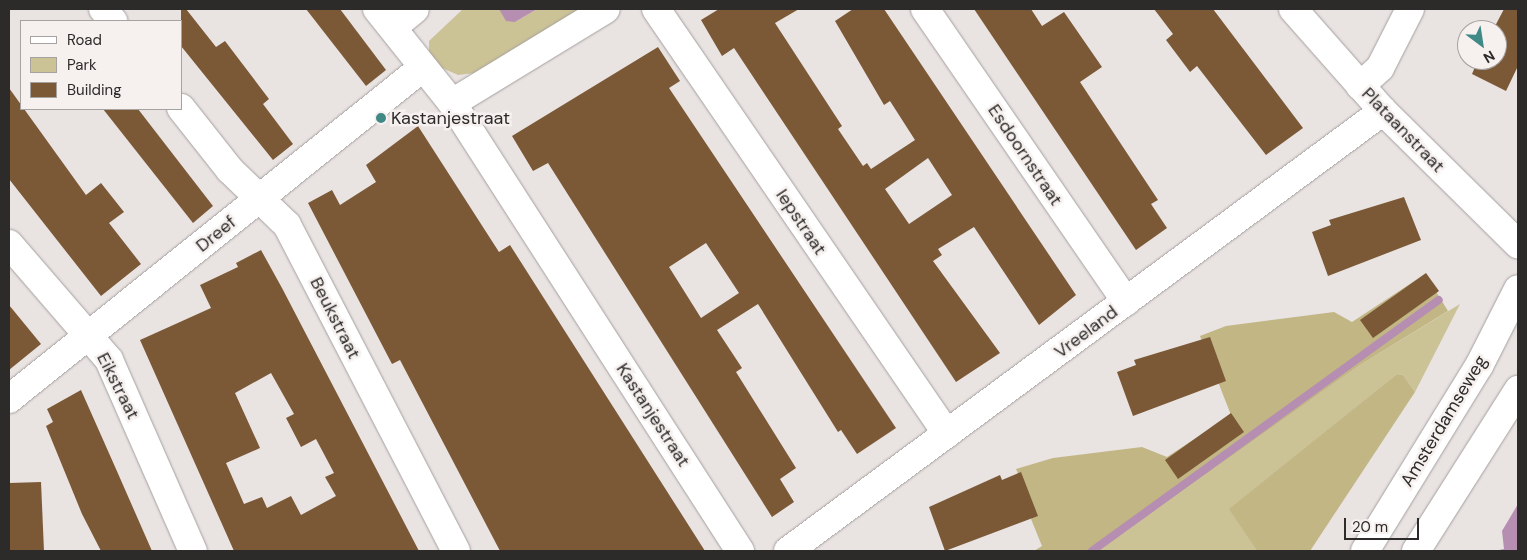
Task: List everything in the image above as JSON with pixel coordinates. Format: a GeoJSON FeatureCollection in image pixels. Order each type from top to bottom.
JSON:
{"type":"FeatureCollection","features":[{"type":"Feature","properties":{"kind":"street"},"geometry":{"type":"LineString","coordinates":[[103,9],[112,20]]}},
{"type":"Feature","properties":{"kind":"street"},"geometry":{"type":"LineString","coordinates":[[385,18],[415,9]]}},
{"type":"Feature","properties":{"kind":"street"},"geometry":{"type":"LineString","coordinates":[[452,102],[606,9]]}},
{"type":"Feature","properties":{"kind":"street","name":"Iepstraat"},"geometry":{"type":"LineString","coordinates":[[656,9],[947,434]]}},
{"type":"Feature","properties":{"kind":"street","name":"Esdoornstraat"},"geometry":{"type":"LineString","coordinates":[[925,9],[1126,302]]}},
{"type":"Feature","properties":{"kind":"street","name":"Plataanstraat"},"geometry":{"type":"LineString","coordinates":[[1293,9],[1383,111],[1518,244]]}},
{"type":"Feature","properties":{"kind":"street"},"geometry":{"type":"LineString","coordinates":[[1360,86],[1380,68],[1410,9]]}},
{"type":"Feature","properties":{"kind":"street","name":"Kastanjestraat"},"geometry":{"type":"LineString","coordinates":[[385,18],[422,68],[452,102],[740,551]]}},
{"type":"Feature","properties":{"kind":"street","name":"Dreef"},"geometry":{"type":"LineString","coordinates":[[9,400],[90,337],[259,198],[422,68]]}},
{"type":"Feature","properties":{"kind":"street","name":"Beukstraat"},"geometry":{"type":"LineString","coordinates":[[182,109],[259,198],[287,225],[456,551]]}},
{"type":"Feature","properties":{"kind":"street","name":"Vreeland"},"geometry":{"type":"LineString","coordinates":[[788,551],[1126,302],[1223,225],[1383,111]]}},
{"type":"Feature","properties":{"kind":"street","name":"Eikstraat"},"geometry":{"type":"LineString","coordinates":[[9,244],[66,315],[90,337],[109,360],[193,551]]}},
{"type":"Feature","properties":{"kind":"street","name":"Amsterdamseweg"},"geometry":{"type":"LineString","coordinates":[[1365,551],[1479,366],[1518,289]]}},
{"type":"Feature","properties":{"kind":"street"},"geometry":{"type":"LineString","coordinates":[[1416,551],[1518,390]]}},
{"type":"Feature","properties":{"kind":"green space"},"geometry":{"type":"Polygon","coordinates":[[[463,9],[499,9],[515,22],[537,9],[580,9],[474,73],[458,75],[440,67],[429,54],[429,41],[463,9]]]}},
{"type":"Feature","properties":{"kind":"green space"},"geometry":{"type":"Polygon","coordinates":[[[1460,304],[1415,392],[1403,375],[1397,374],[1230,509],[1257,551],[1098,551],[1360,365],[1460,304]]]}},
{"type":"Feature","properties":{"kind":"shaded area"},"geometry":{"type":"Polygon","coordinates":[[[499,9],[537,9],[515,22],[506,21],[499,9]]]}},
{"type":"Feature","properties":{"kind":"shaded area"},"geometry":{"type":"Polygon","coordinates":[[[1425,274],[1448,311],[1360,365],[1098,551],[1034,551],[1042,546],[1031,519],[1035,513],[1016,469],[1053,458],[1142,447],[1167,457],[1231,415],[1200,336],[1226,326],[1334,312],[1352,322],[1425,274]]]}},
{"type":"Feature","properties":{"kind":"shaded area"},"geometry":{"type":"Polygon","coordinates":[[[1397,374],[1403,375],[1415,392],[1310,551],[1257,551],[1229,509],[1397,374]]]}},
{"type":"Feature","properties":{"kind":"shaded area"},"geometry":{"type":"Polygon","coordinates":[[[1518,504],[1518,551],[1494,551],[1504,549],[1502,531],[1518,504]]]}},
{"type":"Feature","properties":{"kind":"building"},"geometry":{"type":"Polygon","coordinates":[[[181,9],[186,9],[216,47],[225,41],[269,99],[263,104],[293,144],[273,160],[182,47],[181,9]]]}},
{"type":"Feature","properties":{"kind":"building"},"geometry":{"type":"Polygon","coordinates":[[[306,9],[340,9],[386,70],[366,86],[306,9]]]}},
{"type":"Feature","properties":{"kind":"building"},"geometry":{"type":"Polygon","coordinates":[[[719,9],[799,9],[775,23],[842,126],[838,129],[863,166],[867,163],[871,169],[915,140],[890,101],[884,105],[835,21],[853,9],[884,9],[1076,295],[1039,325],[974,227],[938,249],[942,255],[933,261],[1000,353],[956,382],[734,48],[722,56],[701,20],[719,9]],[[928,158],[885,189],[909,224],[952,195],[928,158]]]}},
{"type":"Feature","properties":{"kind":"building"},"geometry":{"type":"Polygon","coordinates":[[[974,9],[1031,9],[1042,26],[1064,12],[1102,67],[1080,82],[1158,200],[1151,204],[1167,228],[1136,250],[974,9]]]}},
{"type":"Feature","properties":{"kind":"building"},"geometry":{"type":"Polygon","coordinates":[[[1154,9],[1213,9],[1303,128],[1266,155],[1197,66],[1190,72],[1166,40],[1173,34],[1154,9]]]}},
{"type":"Feature","properties":{"kind":"building"},"geometry":{"type":"Polygon","coordinates":[[[1504,9],[1518,9],[1518,66],[1506,91],[1472,74],[1474,70],[1507,70],[1507,20],[1498,20],[1504,9]]]}},
{"type":"Feature","properties":{"kind":"building"},"geometry":{"type":"Polygon","coordinates":[[[658,47],[680,81],[669,88],[896,428],[857,454],[841,430],[838,432],[758,304],[717,330],[742,368],[736,372],[796,468],[780,479],[794,502],[772,517],[548,163],[533,171],[512,136],[658,47]],[[706,243],[669,267],[701,318],[739,293],[706,243]]]}},
{"type":"Feature","properties":{"kind":"building"},"geometry":{"type":"Polygon","coordinates":[[[9,88],[20,103],[20,110],[25,110],[86,195],[101,183],[124,212],[109,223],[141,264],[101,296],[9,179],[9,88]]]}},
{"type":"Feature","properties":{"kind":"building"},"geometry":{"type":"Polygon","coordinates":[[[104,110],[139,110],[213,206],[193,223],[104,110]]]}},
{"type":"Feature","properties":{"kind":"building"},"geometry":{"type":"Polygon","coordinates":[[[418,126],[499,252],[510,245],[705,551],[500,551],[400,360],[392,364],[308,203],[332,190],[340,205],[376,182],[366,165],[418,126]]]}},
{"type":"Feature","properties":{"kind":"building"},"geometry":{"type":"Polygon","coordinates":[[[1404,197],[1421,240],[1328,276],[1312,232],[1331,225],[1329,220],[1404,197]]]}},
{"type":"Feature","properties":{"kind":"building"},"geometry":{"type":"Polygon","coordinates":[[[261,250],[419,551],[234,551],[140,340],[211,308],[200,285],[238,267],[236,263],[261,250]],[[271,373],[235,393],[260,448],[226,463],[244,504],[262,497],[267,508],[291,496],[301,515],[336,496],[325,477],[334,473],[316,439],[301,447],[286,418],[294,414],[271,373]]]}},
{"type":"Feature","properties":{"kind":"building"},"geometry":{"type":"Polygon","coordinates":[[[1426,273],[1439,291],[1373,338],[1360,320],[1426,273]]]}},
{"type":"Feature","properties":{"kind":"building"},"geometry":{"type":"Polygon","coordinates":[[[9,305],[41,344],[9,370],[9,305]]]}},
{"type":"Feature","properties":{"kind":"building"},"geometry":{"type":"Polygon","coordinates":[[[1210,337],[1226,381],[1133,416],[1117,372],[1136,365],[1134,360],[1210,337]]]}},
{"type":"Feature","properties":{"kind":"building"},"geometry":{"type":"Polygon","coordinates":[[[81,390],[152,551],[101,551],[82,514],[46,426],[53,422],[47,409],[81,390]]]}},
{"type":"Feature","properties":{"kind":"building"},"geometry":{"type":"Polygon","coordinates":[[[1231,413],[1244,432],[1178,479],[1165,460],[1231,413]]]}},
{"type":"Feature","properties":{"kind":"building"},"geometry":{"type":"Polygon","coordinates":[[[1021,472],[1038,516],[945,551],[929,507],[1000,475],[1002,480],[1021,472]]]}},
{"type":"Feature","properties":{"kind":"building"},"geometry":{"type":"Polygon","coordinates":[[[41,482],[44,551],[9,551],[9,483],[41,482]]]}},
{"type":"Feature","properties":{"kind":"waterway"},"geometry":{"type":"LineString","coordinates":[[1092,551],[1439,300]]}},
{"type":"Feature","properties":{"kind":"place","name":"Kastanjestraat"},"geometry":{"type":"Point","coordinates":[381,118]}}]}
